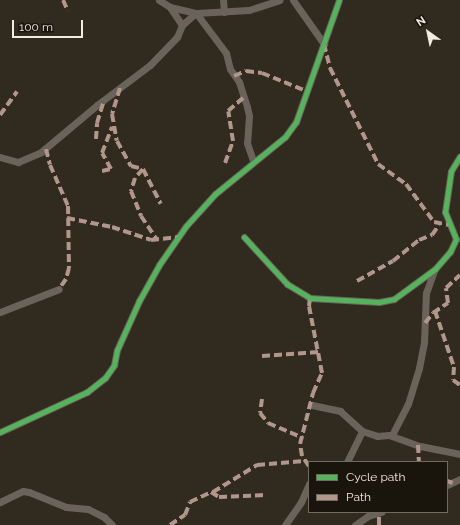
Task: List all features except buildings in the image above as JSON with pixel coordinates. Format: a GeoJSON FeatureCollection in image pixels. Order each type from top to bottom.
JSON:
{"type":"FeatureCollection","features":[{"type":"Feature","properties":{"kind":"street"},"geometry":{"type":"LineString","coordinates":[[158,0],[170,8],[182,25]]}},
{"type":"Feature","properties":{"kind":"street"},"geometry":{"type":"LineString","coordinates":[[223,0],[224,12]]}},
{"type":"Feature","properties":{"kind":"street"},"geometry":{"type":"LineString","coordinates":[[170,8],[196,13],[224,12],[249,10],[279,0]]}},
{"type":"Feature","properties":{"kind":"street"},"geometry":{"type":"LineString","coordinates":[[293,0],[324,44]]}},
{"type":"Feature","properties":{"kind":"street"},"geometry":{"type":"LineString","coordinates":[[0,432],[87,392],[106,378],[114,365],[117,350],[139,301],[159,265],[202,207],[253,160],[284,137],[296,122],[339,0]]}},
{"type":"Feature","properties":{"kind":"street"},"geometry":{"type":"LineString","coordinates":[[0,157],[18,162],[46,148],[97,105],[146,70],[174,41],[182,25],[196,13]]}},
{"type":"Feature","properties":{"kind":"street"},"geometry":{"type":"LineString","coordinates":[[196,13],[223,47],[230,69],[239,82],[249,116],[247,143],[253,160]]}},
{"type":"Feature","properties":{"kind":"street"},"geometry":{"type":"LineString","coordinates":[[244,237],[287,284],[310,298],[384,302],[401,294],[435,269],[450,252],[456,239],[445,212],[451,171],[460,156]]}},
{"type":"Feature","properties":{"kind":"street"},"geometry":{"type":"LineString","coordinates":[[392,435],[408,404],[419,368],[424,342],[426,293],[435,269]]}},
{"type":"Feature","properties":{"kind":"street"},"geometry":{"type":"LineString","coordinates":[[0,312],[59,289]]}},
{"type":"Feature","properties":{"kind":"street"},"geometry":{"type":"LineString","coordinates":[[312,405],[340,411],[362,431],[377,436],[392,435],[420,446],[460,454]]}},
{"type":"Feature","properties":{"kind":"street"},"geometry":{"type":"LineString","coordinates":[[347,461],[362,431]]}},
{"type":"Feature","properties":{"kind":"street"},"geometry":{"type":"LineString","coordinates":[[448,485],[460,479]]}},
{"type":"Feature","properties":{"kind":"street"},"geometry":{"type":"LineString","coordinates":[[286,525],[301,502],[308,486]]}},
{"type":"Feature","properties":{"kind":"street"},"geometry":{"type":"LineString","coordinates":[[0,502],[23,491],[29,492],[66,507],[88,509],[104,517],[112,525]]}},
{"type":"Feature","properties":{"kind":"street"},"geometry":{"type":"LineString","coordinates":[[356,525],[378,513]]}},
{"type":"Feature","properties":{"kind":"marked path"},"geometry":{"type":"LineString","coordinates":[[63,0],[68,11]]}},
{"type":"Feature","properties":{"kind":"marked path"},"geometry":{"type":"LineString","coordinates":[[324,44],[330,68],[378,164],[406,184],[434,222],[449,225]]}},
{"type":"Feature","properties":{"kind":"marked path"},"geometry":{"type":"LineString","coordinates":[[234,76],[246,71],[262,73],[306,91]]}},
{"type":"Feature","properties":{"kind":"marked path"},"geometry":{"type":"LineString","coordinates":[[120,88],[112,114],[117,141],[131,166],[143,169],[161,204]]}},
{"type":"Feature","properties":{"kind":"marked path"},"geometry":{"type":"LineString","coordinates":[[0,115],[17,92]]}},
{"type":"Feature","properties":{"kind":"marked path"},"geometry":{"type":"LineString","coordinates":[[225,163],[233,141],[228,111],[243,98]]}},
{"type":"Feature","properties":{"kind":"marked path"},"geometry":{"type":"LineString","coordinates":[[96,139],[97,123],[104,100]]}},
{"type":"Feature","properties":{"kind":"marked path"},"geometry":{"type":"LineString","coordinates":[[102,171],[111,169],[102,153],[112,127]]}},
{"type":"Feature","properties":{"kind":"marked path"},"geometry":{"type":"LineString","coordinates":[[46,149],[50,165],[68,206],[69,268],[66,279],[59,289]]}},
{"type":"Feature","properties":{"kind":"marked path"},"geometry":{"type":"LineString","coordinates":[[143,169],[135,178],[131,191],[141,216],[157,240]]}},
{"type":"Feature","properties":{"kind":"marked path"},"geometry":{"type":"LineString","coordinates":[[67,218],[112,227],[151,240],[179,237]]}},
{"type":"Feature","properties":{"kind":"marked path"},"geometry":{"type":"LineString","coordinates":[[357,281],[393,261],[419,240],[432,235],[439,225]]}},
{"type":"Feature","properties":{"kind":"marked path"},"geometry":{"type":"LineString","coordinates":[[425,323],[433,313],[448,303],[446,288],[460,275]]}},
{"type":"Feature","properties":{"kind":"marked path"},"geometry":{"type":"LineString","coordinates":[[308,465],[302,456],[300,444],[313,393],[322,373],[309,306],[310,298]]}},
{"type":"Feature","properties":{"kind":"marked path"},"geometry":{"type":"LineString","coordinates":[[435,311],[454,367],[453,380],[460,385]]}},
{"type":"Feature","properties":{"kind":"marked path"},"geometry":{"type":"LineString","coordinates":[[262,356],[319,352]]}},
{"type":"Feature","properties":{"kind":"marked path"},"geometry":{"type":"LineString","coordinates":[[262,399],[260,413],[268,423],[303,438]]}},
{"type":"Feature","properties":{"kind":"marked path"},"geometry":{"type":"LineString","coordinates":[[418,445],[419,461]]}},
{"type":"Feature","properties":{"kind":"marked path"},"geometry":{"type":"LineString","coordinates":[[213,492],[257,465],[304,461]]}},
{"type":"Feature","properties":{"kind":"marked path"},"geometry":{"type":"LineString","coordinates":[[448,481],[453,483]]}},
{"type":"Feature","properties":{"kind":"marked path"},"geometry":{"type":"LineString","coordinates":[[170,525],[185,515],[190,502],[211,492],[219,497],[266,495]]}},
{"type":"Feature","properties":{"kind":"marked path"},"geometry":{"type":"LineString","coordinates":[[379,513],[379,525]]}},
{"type":"Feature","properties":{"kind":"cycle path"},"geometry":{"type":"LineString","coordinates":[[0,432],[87,392],[105,378],[114,365],[117,350],[139,301],[159,265],[186,226],[215,194],[285,137],[296,122],[339,0]]}},
{"type":"Feature","properties":{"kind":"cycle path"},"geometry":{"type":"LineString","coordinates":[[244,237],[287,284],[310,298],[379,302],[394,299],[435,269],[450,252],[456,239],[445,212],[451,171],[460,156]]}}]}
